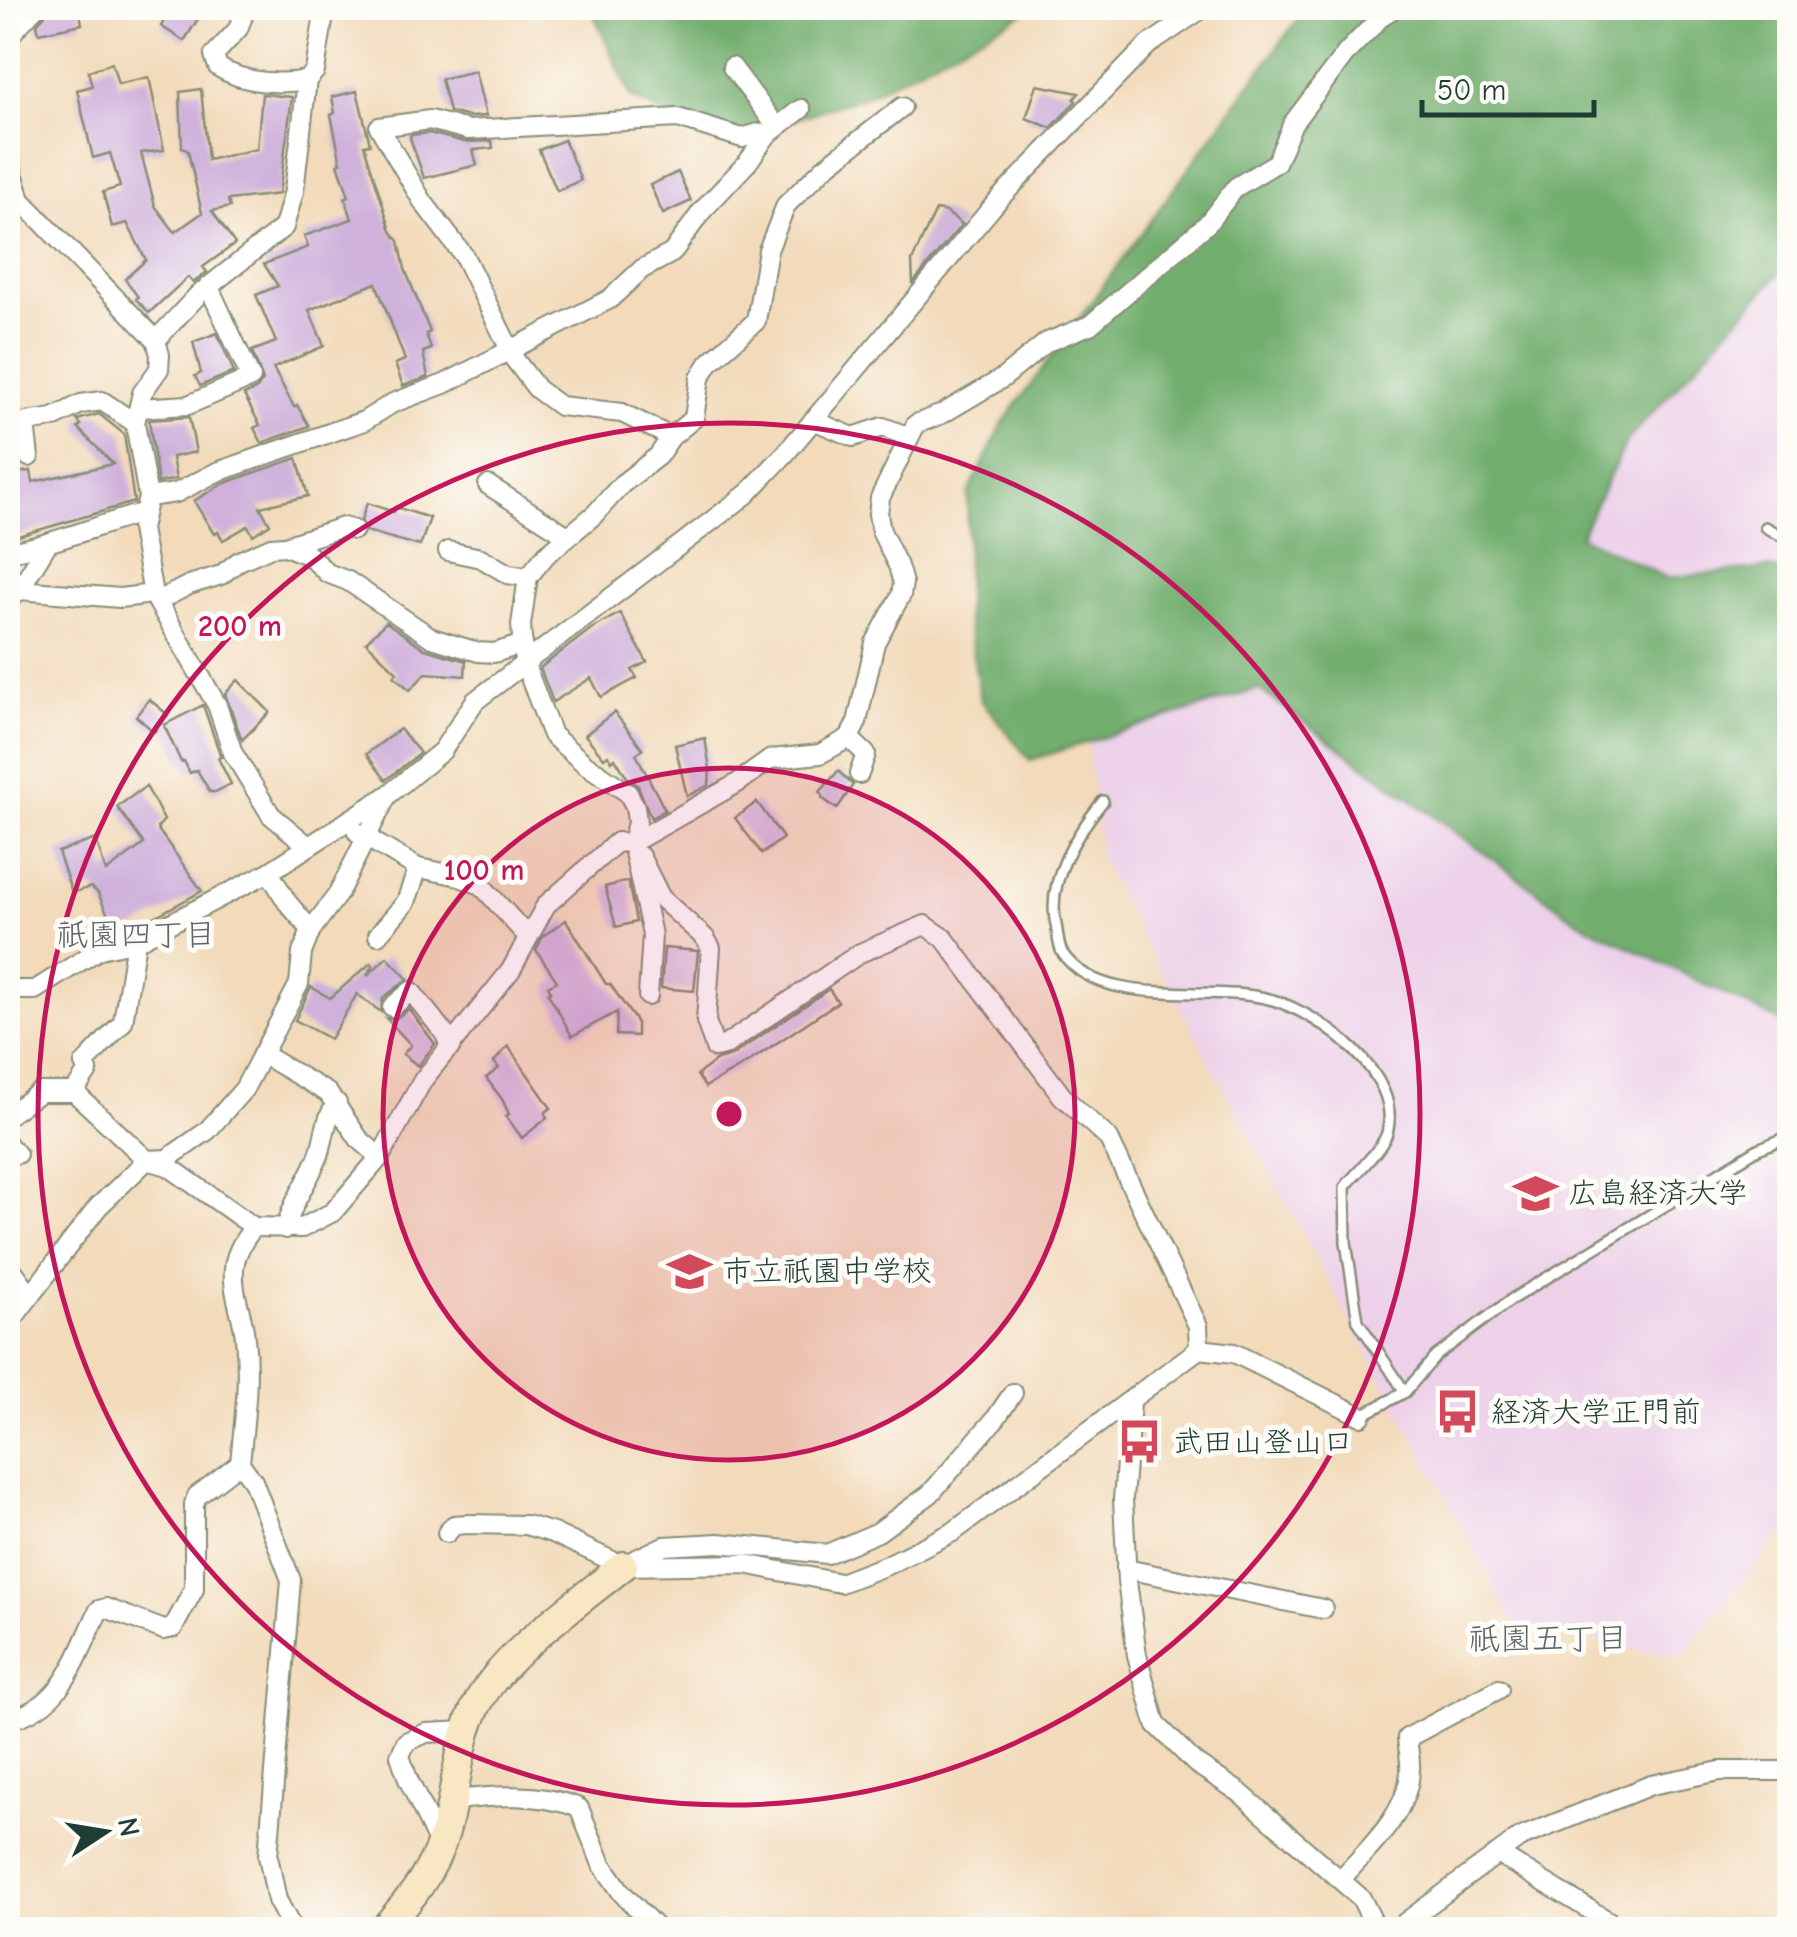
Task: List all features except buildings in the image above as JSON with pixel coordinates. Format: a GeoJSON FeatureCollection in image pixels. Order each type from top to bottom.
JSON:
{"type":"FeatureCollection","features":[{"type":"Feature","properties":{"kind":"street"},"geometry":{"type":"LineString","coordinates":[[8,36],[35,8]]}},
{"type":"Feature","properties":{"kind":"street"},"geometry":{"type":"LineString","coordinates":[[246,8],[238,30],[214,56],[218,67],[241,78],[307,80]]}},
{"type":"Feature","properties":{"kind":"street"},"geometry":{"type":"LineString","coordinates":[[156,340],[208,287],[284,227],[294,191],[307,80],[316,70],[326,8]]}},
{"type":"Feature","properties":{"kind":"street"},"geometry":{"type":"LineString","coordinates":[[8,990],[34,990],[100,949],[136,941],[268,872],[388,795],[442,751],[474,701],[524,653],[747,494],[1000,198],[1146,46],[1203,8]]}},
{"type":"Feature","properties":{"kind":"street"},"geometry":{"type":"LineString","coordinates":[[8,1115],[40,1092],[74,1092],[147,1160],[168,1166],[254,1228],[302,1228],[333,1212],[380,1157],[423,1080],[511,970],[546,905],[617,842],[632,842],[736,784],[772,759],[820,754],[849,738],[857,722],[875,644],[901,595],[903,583],[878,514],[880,498],[916,424],[942,414],[1003,378],[1047,342],[1090,324],[1207,224],[1236,187],[1276,163],[1293,123],[1347,52],[1395,8]]}},
{"type":"Feature","properties":{"kind":"street"},"geometry":{"type":"LineString","coordinates":[[732,68],[772,131]]}},
{"type":"Feature","properties":{"kind":"street"},"geometry":{"type":"LineString","coordinates":[[648,996],[652,935],[632,842],[635,806],[628,793],[552,736],[524,653],[521,626],[528,577],[546,555],[658,456],[694,418],[700,378],[708,362],[756,321],[768,250],[786,205],[824,168],[902,107]]}},
{"type":"Feature","properties":{"kind":"street"},"geometry":{"type":"LineString","coordinates":[[8,552],[48,543],[176,494],[216,472],[364,421],[610,299],[642,268],[672,252],[772,131],[801,110]]}},
{"type":"Feature","properties":{"kind":"street"},"geometry":{"type":"LineString","coordinates":[[671,438],[607,409],[572,410],[560,406],[537,389],[510,351],[464,256],[423,202],[380,127],[430,120],[468,130],[678,118],[742,138],[772,131]]}},
{"type":"Feature","properties":{"kind":"street"},"geometry":{"type":"LineString","coordinates":[[8,156],[21,200],[156,340],[159,369],[142,393],[137,416],[145,505],[140,529],[156,598],[217,706],[233,753],[261,800],[271,815],[307,845]]}},
{"type":"Feature","properties":{"kind":"street"},"geometry":{"type":"LineString","coordinates":[[29,457],[16,424],[53,418],[81,404],[102,401],[137,416],[188,405],[250,378],[208,287]]}},
{"type":"Feature","properties":{"kind":"street"},"geometry":{"type":"LineString","coordinates":[[813,420],[852,437],[884,427],[907,436]]}},
{"type":"Feature","properties":{"kind":"street"},"geometry":{"type":"LineString","coordinates":[[488,485],[568,536]]}},
{"type":"Feature","properties":{"kind":"street"},"geometry":{"type":"LineString","coordinates":[[12,591],[156,598],[221,574],[254,554],[344,527],[354,530]]}},
{"type":"Feature","properties":{"kind":"street"},"geometry":{"type":"LineString","coordinates":[[12,591],[48,543]]}},
{"type":"Feature","properties":{"kind":"street"},"geometry":{"type":"LineString","coordinates":[[285,546],[310,556],[333,578],[348,581],[432,638],[478,652],[524,653]]}},
{"type":"Feature","properties":{"kind":"street"},"geometry":{"type":"LineString","coordinates":[[448,551],[481,558],[508,574],[528,577]]}},
{"type":"Feature","properties":{"kind":"street"},"geometry":{"type":"LineString","coordinates":[[849,738],[866,754],[859,774]]}},
{"type":"Feature","properties":{"kind":"street"},"geometry":{"type":"LineString","coordinates":[[8,1325],[98,1207],[147,1160],[168,1159],[206,1131],[244,1089],[300,984],[302,953],[311,930],[338,894],[388,795]]}},
{"type":"Feature","properties":{"kind":"street"},"geometry":{"type":"LineString","coordinates":[[343,824],[418,868],[455,874],[482,885],[527,936]]}},
{"type":"Feature","properties":{"kind":"street"},"geometry":{"type":"LineString","coordinates":[[632,842],[662,898],[711,948],[706,1021],[715,1048],[724,1046],[860,953],[925,925],[944,938],[1062,1096],[1109,1139],[1198,1326],[1199,1350]]}},
{"type":"Feature","properties":{"kind":"street"},"geometry":{"type":"LineString","coordinates":[[378,935],[406,902],[418,868]]}},
{"type":"Feature","properties":{"kind":"street"},"geometry":{"type":"LineString","coordinates":[[268,872],[311,930]]}},
{"type":"Feature","properties":{"kind":"street"},"geometry":{"type":"LineString","coordinates":[[74,1092],[88,1072],[84,1064],[124,1022],[136,941]]}},
{"type":"Feature","properties":{"kind":"street"},"geometry":{"type":"LineString","coordinates":[[392,1007],[411,992],[445,1034],[450,1048]]}},
{"type":"Feature","properties":{"kind":"street"},"geometry":{"type":"LineString","coordinates":[[262,1054],[310,1081],[337,1103],[359,1140],[380,1157]]}},
{"type":"Feature","properties":{"kind":"street"},"geometry":{"type":"LineString","coordinates":[[286,1228],[290,1210],[318,1156],[330,1112],[337,1103]]}},
{"type":"Feature","properties":{"kind":"street"},"geometry":{"type":"LineString","coordinates":[[254,1228],[243,1239],[234,1265],[245,1336],[248,1392],[240,1463],[252,1480],[291,1580],[268,1856],[277,1900],[294,1930]]}},
{"type":"Feature","properties":{"kind":"street"},"geometry":{"type":"LineString","coordinates":[[8,1264],[31,1294]]}},
{"type":"Feature","properties":{"kind":"street"},"geometry":{"type":"LineString","coordinates":[[447,1533],[454,1525],[526,1525],[553,1533],[624,1566],[745,1564],[840,1583],[953,1532],[1199,1350],[1234,1354],[1361,1416]]}},
{"type":"Feature","properties":{"kind":"street"},"geometry":{"type":"LineString","coordinates":[[383,1930],[418,1892],[440,1846],[466,1730],[486,1688],[536,1637],[624,1566],[664,1546],[719,1543],[827,1554],[878,1532],[930,1494],[996,1418],[1012,1393]]}},
{"type":"Feature","properties":{"kind":"street"},"geometry":{"type":"LineString","coordinates":[[1131,1403],[1123,1499],[1126,1568],[1136,1655],[1156,1724],[1196,1762],[1239,1792],[1341,1879],[1361,1898],[1377,1930]]}},
{"type":"Feature","properties":{"kind":"street"},"geometry":{"type":"LineString","coordinates":[[8,1720],[28,1716],[60,1690],[100,1610],[106,1608],[164,1630],[173,1628],[194,1589],[197,1496],[240,1463]]}},
{"type":"Feature","properties":{"kind":"street"},"geometry":{"type":"LineString","coordinates":[[1126,1568],[1323,1608]]}},
{"type":"Feature","properties":{"kind":"street"},"geometry":{"type":"LineString","coordinates":[[1341,1879],[1386,1829],[1402,1802],[1410,1772],[1407,1738],[1498,1689]]}},
{"type":"Feature","properties":{"kind":"street"},"geometry":{"type":"LineString","coordinates":[[440,1846],[400,1756],[406,1742],[426,1733],[466,1730]]}},
{"type":"Feature","properties":{"kind":"street"},"geometry":{"type":"LineString","coordinates":[[1395,1930],[1519,1838],[1651,1784],[1720,1771],[1790,1771]]}},
{"type":"Feature","properties":{"kind":"street"},"geometry":{"type":"LineString","coordinates":[[450,1801],[491,1795],[564,1802],[580,1808],[602,1864],[622,1893],[658,1930]]}},
{"type":"Feature","properties":{"kind":"street"},"geometry":{"type":"LineString","coordinates":[[1498,1854],[1623,1930]]}},
{"type":"Feature","properties":{"kind":"lane"},"geometry":{"type":"LineString","coordinates":[[1765,527],[1790,541]]}},
{"type":"Feature","properties":{"kind":"lane"},"geometry":{"type":"LineString","coordinates":[[1103,800],[1078,831],[1058,880],[1054,916],[1062,953],[1092,980],[1150,990],[1273,1000],[1362,1054],[1388,1099],[1387,1135],[1345,1187],[1346,1242],[1358,1320],[1405,1392]]}},
{"type":"Feature","properties":{"kind":"lane"},"geometry":{"type":"LineString","coordinates":[[1361,1416],[1405,1392],[1436,1356],[1512,1299],[1758,1149],[1790,1136]]}},
{"type":"Feature","properties":{"kind":"shaded area","name":"広島経済大学"},"geometry":{"type":"Polygon","coordinates":[[[1789,172],[1789,1525],[1681,1657],[1516,1627],[1101,861],[1079,662],[1789,172]]]}},
{"type":"Feature","properties":{"kind":"green space"},"geometry":{"type":"Polygon","coordinates":[[[591,8],[1034,8],[865,96],[773,126],[703,134],[631,97],[591,8]]]}},
{"type":"Feature","properties":{"kind":"green space"},"geometry":{"type":"Polygon","coordinates":[[[1306,8],[1789,8],[1789,263],[1627,441],[1580,536],[1667,578],[1768,568],[1789,573],[1789,1026],[1579,922],[1259,689],[1030,760],[981,700],[966,615],[968,494],[1003,423],[1306,8]]]}},
{"type":"Feature","properties":{"kind":"place","name":"広島経済大学"},"geometry":{"type":"Point","coordinates":[1535,1193]}},
{"type":"Feature","properties":{"kind":"place","name":"市立祇園中学校"},"geometry":{"type":"Point","coordinates":[689,1271]}},
{"type":"Feature","properties":{"kind":"place","name":"経済大学正門前"},"geometry":{"type":"Point","coordinates":[1458,1412]}},
{"type":"Feature","properties":{"kind":"place","name":"武田山登山口"},"geometry":{"type":"Point","coordinates":[1140,1442]}},
{"type":"Feature","properties":{"kind":"district","name":"祇園四丁目"},"geometry":{"type":"Point","coordinates":[136,934]}},
{"type":"Feature","properties":{"kind":"district","name":"祇園五丁目"},"geometry":{"type":"Point","coordinates":[1548,1638]}}]}
